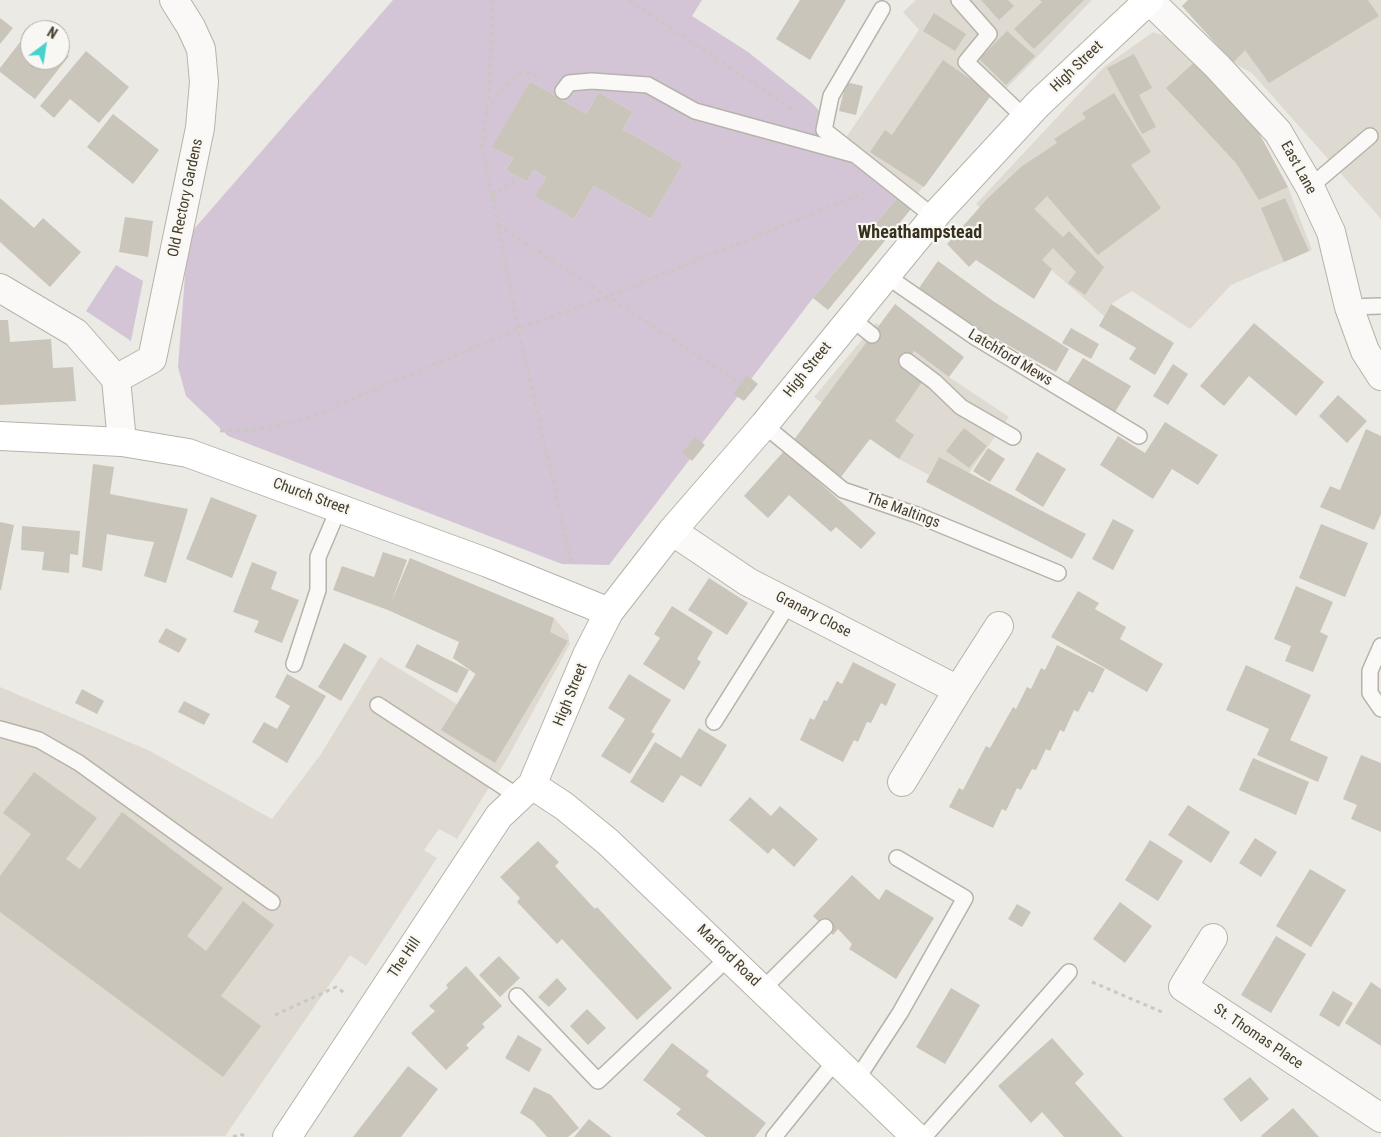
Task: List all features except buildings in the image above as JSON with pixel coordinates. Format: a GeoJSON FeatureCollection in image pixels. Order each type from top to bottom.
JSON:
{"type":"FeatureCollection","features":[{"type":"Feature","properties":{"kind":"main road","name":"High Street"},"geometry":{"type":"LineString","coordinates":[[525,791],[587,655],[609,612],[672,531],[771,417],[934,217],[1025,118],[1102,42],[1149,0]]}},
{"type":"Feature","properties":{"kind":"main road","name":"Church Street"},"geometry":{"type":"LineString","coordinates":[[0,436],[122,442],[188,453],[488,563],[609,612]]}},
{"type":"Feature","properties":{"kind":"main road","name":"Marford Road"},"geometry":{"type":"LineString","coordinates":[[525,791],[564,806],[608,842],[857,1078],[916,1137]]}},
{"type":"Feature","properties":{"kind":"main road","name":"The Hill"},"geometry":{"type":"LineString","coordinates":[[286,1137],[499,816],[525,791]]}},
{"type":"Feature","properties":{"kind":"street","name":"Old Rectory Gardens"},"geometry":{"type":"LineString","coordinates":[[116,379],[152,359],[200,128],[204,82],[201,49],[191,26],[174,0]]}},
{"type":"Feature","properties":{"kind":"street","name":"East Lane"},"geometry":{"type":"LineString","coordinates":[[1149,0],[1217,66],[1278,132],[1310,187],[1331,232],[1348,307],[1365,351],[1381,376]]}},
{"type":"Feature","properties":{"kind":"street"},"geometry":{"type":"LineString","coordinates":[[0,288],[76,333],[116,379],[122,442]]}},
{"type":"Feature","properties":{"kind":"street","name":"Granary Close"},"geometry":{"type":"LineString","coordinates":[[672,531],[748,582],[958,690]]}},
{"type":"Feature","properties":{"kind":"street"},"geometry":{"type":"LineString","coordinates":[[902,782],[998,626]]}},
{"type":"Feature","properties":{"kind":"street","name":"St. Thomas Place"},"geometry":{"type":"LineString","coordinates":[[1213,938],[1183,988],[1381,1118]]}},
{"type":"Feature","properties":{"kind":"lane"},"geometry":{"type":"LineString","coordinates":[[959,0],[989,34],[966,62],[1025,118]]}},
{"type":"Feature","properties":{"kind":"lane"},"geometry":{"type":"LineString","coordinates":[[882,9],[831,96],[824,130],[934,217]]}},
{"type":"Feature","properties":{"kind":"lane"},"geometry":{"type":"LineString","coordinates":[[563,91],[569,83],[592,81],[648,85],[695,111],[758,126],[852,154]]}},
{"type":"Feature","properties":{"kind":"lane"},"geometry":{"type":"LineString","coordinates":[[1310,187],[1370,136]]}},
{"type":"Feature","properties":{"kind":"lane","name":"Latchford Mews"},"geometry":{"type":"LineString","coordinates":[[885,275],[975,337],[1139,436]]}},
{"type":"Feature","properties":{"kind":"lane"},"geometry":{"type":"LineString","coordinates":[[1348,307],[1381,306]]}},
{"type":"Feature","properties":{"kind":"lane"},"geometry":{"type":"LineString","coordinates":[[850,318],[872,335]]}},
{"type":"Feature","properties":{"kind":"lane"},"geometry":{"type":"LineString","coordinates":[[907,361],[934,382],[961,407],[1013,437]]}},
{"type":"Feature","properties":{"kind":"lane","name":"The Maltings"},"geometry":{"type":"LineString","coordinates":[[771,417],[843,490],[917,515],[1058,573]]}},
{"type":"Feature","properties":{"kind":"lane"},"geometry":{"type":"LineString","coordinates":[[294,664],[318,590],[318,557],[339,508]]}},
{"type":"Feature","properties":{"kind":"lane"},"geometry":{"type":"LineString","coordinates":[[714,722],[789,603]]}},
{"type":"Feature","properties":{"kind":"lane"},"geometry":{"type":"LineString","coordinates":[[1381,646],[1370,671],[1370,693],[1381,709]]}},
{"type":"Feature","properties":{"kind":"lane"},"geometry":{"type":"LineString","coordinates":[[378,705],[525,791]]}},
{"type":"Feature","properties":{"kind":"lane"},"geometry":{"type":"LineString","coordinates":[[0,729],[39,740],[79,763],[272,902]]}},
{"type":"Feature","properties":{"kind":"lane"},"geometry":{"type":"LineString","coordinates":[[857,1078],[900,1013],[965,898],[897,858]]}},
{"type":"Feature","properties":{"kind":"lane"},"geometry":{"type":"LineString","coordinates":[[762,989],[825,927]]}},
{"type":"Feature","properties":{"kind":"lane"},"geometry":{"type":"LineString","coordinates":[[517,996],[598,1081],[730,957]]}},
{"type":"Feature","properties":{"kind":"lane"},"geometry":{"type":"LineString","coordinates":[[924,1137],[1069,972]]}},
{"type":"Feature","properties":{"kind":"lane"},"geometry":{"type":"LineString","coordinates":[[774,1137],[836,1059]]}},
{"type":"Feature","properties":{"kind":"path"},"geometry":{"type":"LineString","coordinates":[[493,0],[482,145],[518,329],[573,567]]}},
{"type":"Feature","properties":{"kind":"path"},"geometry":{"type":"LineString","coordinates":[[630,0],[824,130]]}},
{"type":"Feature","properties":{"kind":"path"},"geometry":{"type":"LineString","coordinates":[[486,110],[518,72],[532,73],[563,91]]}},
{"type":"Feature","properties":{"kind":"path"},"geometry":{"type":"LineString","coordinates":[[492,197],[517,177]]}},
{"type":"Feature","properties":{"kind":"path"},"geometry":{"type":"LineString","coordinates":[[212,432],[260,429],[303,420],[518,329],[606,297],[889,183]]}},
{"type":"Feature","properties":{"kind":"path"},"geometry":{"type":"LineString","coordinates":[[497,224],[606,297],[771,417]]}},
{"type":"Feature","properties":{"kind":"path"},"geometry":{"type":"LineString","coordinates":[[1069,972],[1169,1014]]}},
{"type":"Feature","properties":{"kind":"path"},"geometry":{"type":"LineString","coordinates":[[275,1015],[336,987],[350,997]]}},
{"type":"Feature","properties":{"kind":"path"},"geometry":{"type":"LineString","coordinates":[[233,1137],[240,1134],[248,1137]]}},
{"type":"Feature","properties":{"kind":"shaded area"},"geometry":{"type":"Polygon","coordinates":[[[393,0],[702,0],[692,16],[748,52],[811,102],[845,139],[901,184],[897,198],[813,298],[609,565],[562,564],[228,436],[186,396],[178,367],[188,236],[393,0]],[[530,81],[493,147],[513,158],[506,170],[527,182],[534,170],[546,178],[536,196],[574,219],[594,186],[651,219],[683,164],[623,129],[633,112],[599,92],[586,114],[530,81]]]}},
{"type":"Feature","properties":{"kind":"shaded area"},"geometry":{"type":"Polygon","coordinates":[[[916,0],[1092,0],[1007,88],[992,94],[916,196],[845,139],[919,30],[903,12],[916,0]]]}},
{"type":"Feature","properties":{"kind":"shaded area"},"geometry":{"type":"Polygon","coordinates":[[[1188,0],[1381,0],[1381,219],[1252,73],[1233,63],[1182,6],[1188,0]]]}},
{"type":"Feature","properties":{"kind":"shaded area"},"geometry":{"type":"Polygon","coordinates":[[[1153,32],[1174,39],[1198,59],[1288,187],[1312,250],[1231,285],[1190,329],[1132,291],[1111,304],[1104,316],[976,204],[1104,67],[1153,32]]]}},
{"type":"Feature","properties":{"kind":"shaded area"},"geometry":{"type":"Polygon","coordinates":[[[116,265],[143,281],[131,341],[86,311],[116,265]]]}},
{"type":"Feature","properties":{"kind":"shaded area"},"geometry":{"type":"Polygon","coordinates":[[[876,323],[949,377],[1009,417],[969,473],[939,457],[929,475],[899,459],[814,397],[876,323]]]}},
{"type":"Feature","properties":{"kind":"shaded area"},"geometry":{"type":"Polygon","coordinates":[[[481,588],[554,618],[568,634],[570,644],[508,757],[457,839],[439,829],[424,850],[437,858],[366,966],[350,955],[225,1136],[0,1137],[0,687],[150,751],[272,819],[321,754],[380,657],[457,704],[475,674],[453,658],[481,588]]]}},
{"type":"Feature","properties":{"kind":"district","name":"Wheathampstead"},"geometry":{"type":"Point","coordinates":[920,233]}}]}
